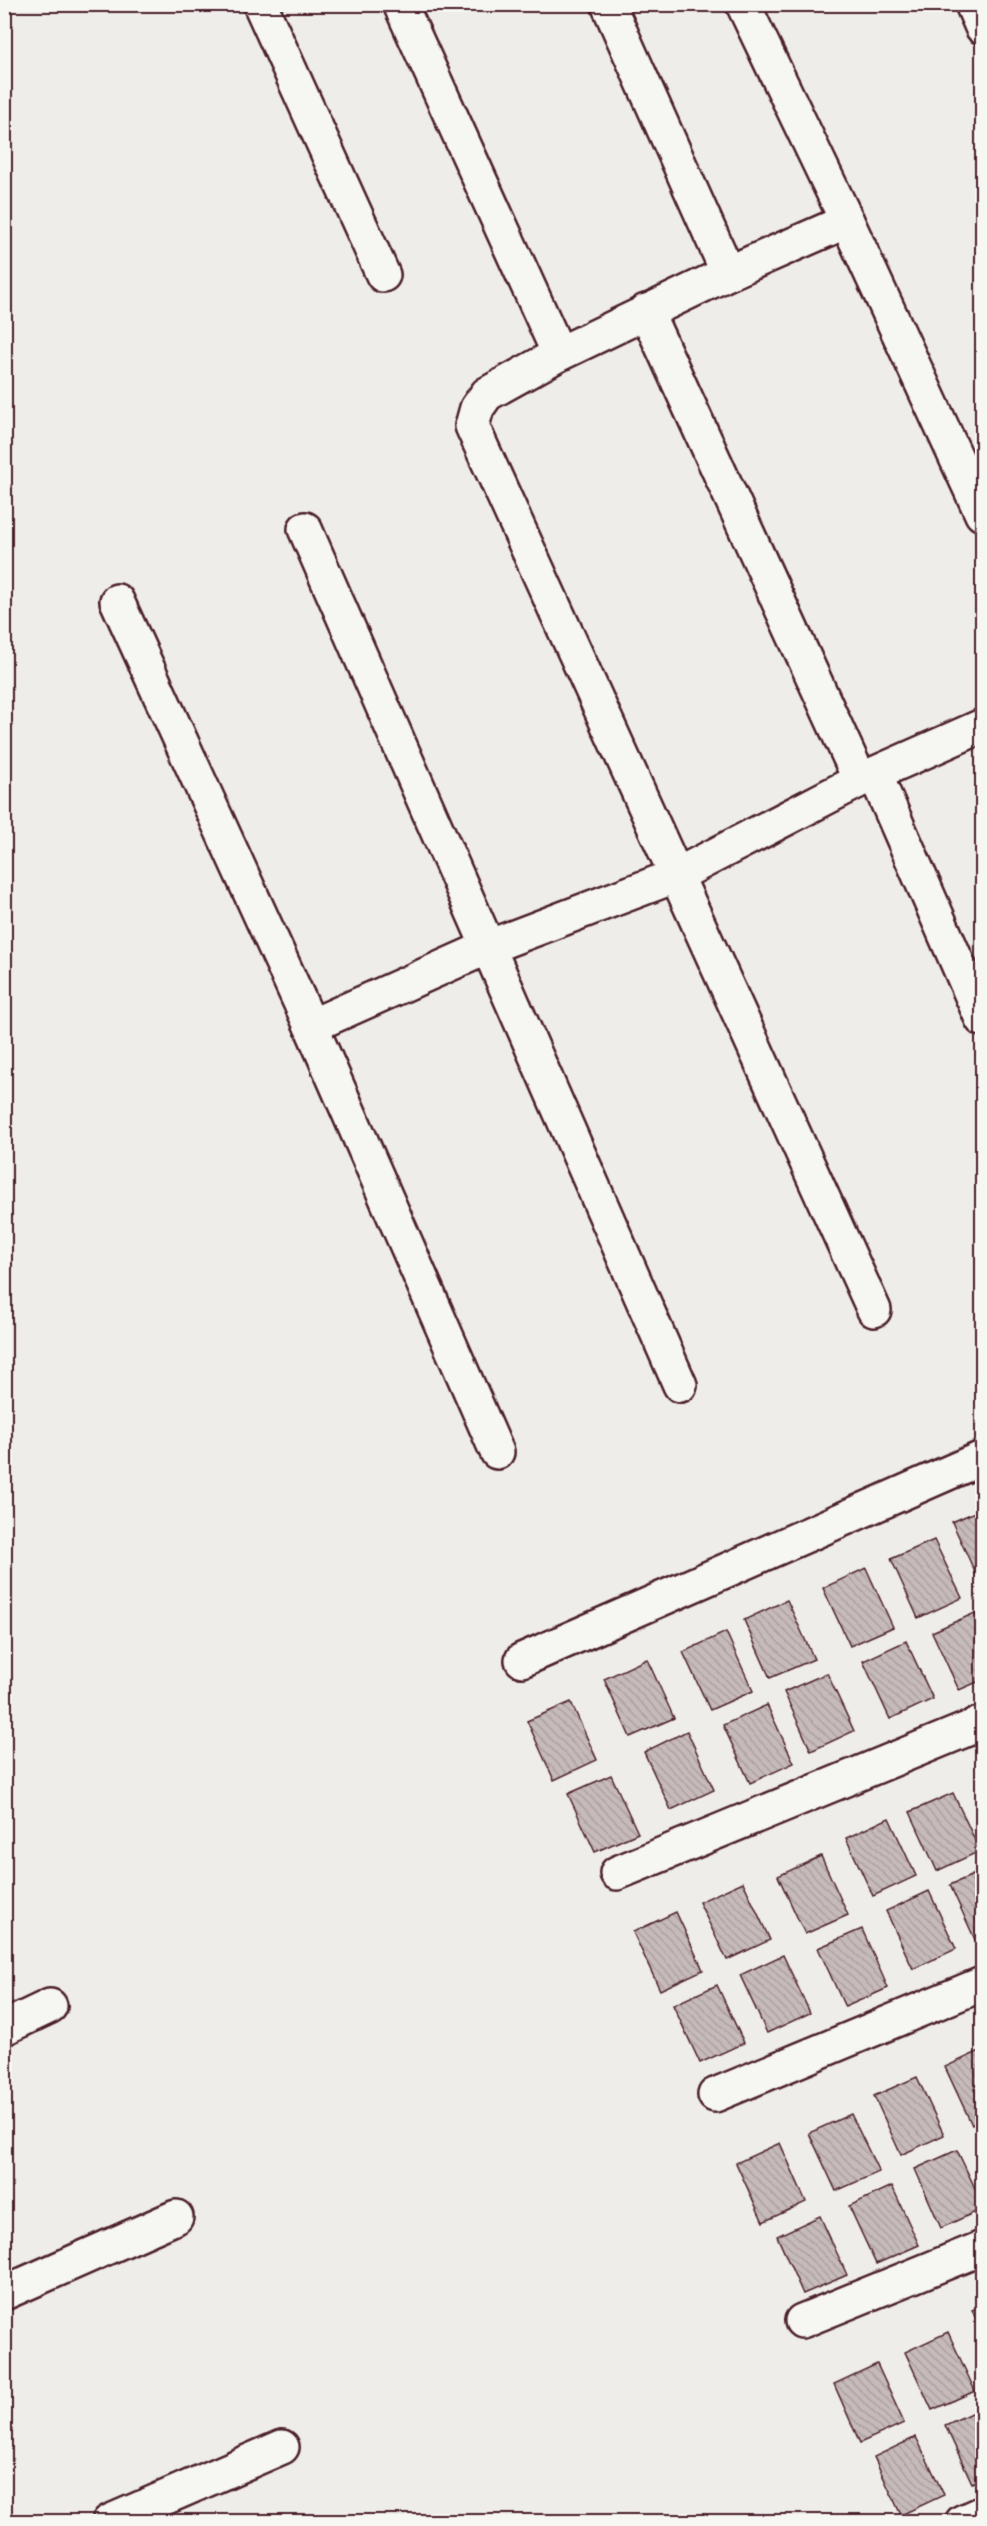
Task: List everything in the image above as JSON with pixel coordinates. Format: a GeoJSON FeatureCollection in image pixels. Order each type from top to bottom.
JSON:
{"type":"FeatureCollection","features":[{"type":"Feature","properties":{"kind":"street"},"geometry":{"type":"LineString","coordinates":[[260,4],[383,275]]}},
{"type":"Feature","properties":{"kind":"street"},"geometry":{"type":"LineString","coordinates":[[400,4],[559,354]]}},
{"type":"Feature","properties":{"kind":"street"},"geometry":{"type":"LineString","coordinates":[[608,4],[728,273]]}},
{"type":"Feature","properties":{"kind":"street"},"geometry":{"type":"LineString","coordinates":[[743,4],[847,220],[982,514]]}},
{"type":"Feature","properties":{"kind":"street"},"geometry":{"type":"LineString","coordinates":[[972,4],[982,27]]}},
{"type":"Feature","properties":{"kind":"street"},"geometry":{"type":"LineString","coordinates":[[847,220],[646,311],[559,354],[487,394],[477,408],[472,426],[874,1310]]}},
{"type":"Feature","properties":{"kind":"street"},"geometry":{"type":"LineString","coordinates":[[646,311],[982,1019]]}},
{"type":"Feature","properties":{"kind":"street"},"geometry":{"type":"LineString","coordinates":[[305,529],[680,1384]]}},
{"type":"Feature","properties":{"kind":"street"},"geometry":{"type":"LineString","coordinates":[[117,601],[311,1026],[497,1452]]}},
{"type":"Feature","properties":{"kind":"street"},"geometry":{"type":"LineString","coordinates":[[311,1026],[488,947],[675,876],[867,777],[982,726]]}},
{"type":"Feature","properties":{"kind":"street"},"geometry":{"type":"LineString","coordinates":[[522,1660],[982,1458]]}},
{"type":"Feature","properties":{"kind":"street"},"geometry":{"type":"LineString","coordinates":[[617,1873],[982,1723]]}},
{"type":"Feature","properties":{"kind":"street"},"geometry":{"type":"LineString","coordinates":[[715,2095],[982,1984]]}},
{"type":"Feature","properties":{"kind":"street"},"geometry":{"type":"LineString","coordinates":[[4,2028],[50,2006]]}},
{"type":"Feature","properties":{"kind":"street"},"geometry":{"type":"LineString","coordinates":[[4,2293],[176,2217]]}},
{"type":"Feature","properties":{"kind":"street"},"geometry":{"type":"LineString","coordinates":[[802,2321],[982,2248]]}},
{"type":"Feature","properties":{"kind":"street"},"geometry":{"type":"LineString","coordinates":[[109,2522],[282,2446]]}},
{"type":"Feature","properties":{"kind":"street"},"geometry":{"type":"LineString","coordinates":[[963,2522],[982,2513]]}},
{"type":"Feature","properties":{"kind":"building"},"geometry":{"type":"Polygon","coordinates":[[[982,1509],[982,1579],[979,1581],[952,1522],[982,1509]]]}},
{"type":"Feature","properties":{"kind":"building"},"geometry":{"type":"Polygon","coordinates":[[[934,1540],[962,1598],[918,1618],[891,1559],[934,1540]]]}},
{"type":"Feature","properties":{"kind":"building"},"geometry":{"type":"Polygon","coordinates":[[[866,1568],[893,1627],[850,1646],[823,1588],[866,1568]]]}},
{"type":"Feature","properties":{"kind":"building"},"geometry":{"type":"Polygon","coordinates":[[[787,1600],[814,1659],[770,1678],[744,1620],[787,1600]]]}},
{"type":"Feature","properties":{"kind":"building"},"geometry":{"type":"Polygon","coordinates":[[[975,1613],[982,1629],[982,1680],[959,1690],[932,1632],[975,1613]]]}},
{"type":"Feature","properties":{"kind":"building"},"geometry":{"type":"Polygon","coordinates":[[[726,1632],[753,1691],[710,1710],[683,1652],[726,1632]]]}},
{"type":"Feature","properties":{"kind":"building"},"geometry":{"type":"Polygon","coordinates":[[[906,1641],[933,1699],[890,1719],[863,1661],[906,1641]]]}},
{"type":"Feature","properties":{"kind":"building"},"geometry":{"type":"Polygon","coordinates":[[[647,1659],[674,1718],[630,1737],[604,1679],[647,1659]]]}},
{"type":"Feature","properties":{"kind":"building"},"geometry":{"type":"Polygon","coordinates":[[[827,1673],[854,1731],[811,1751],[784,1692],[827,1673]]]}},
{"type":"Feature","properties":{"kind":"building"},"geometry":{"type":"Polygon","coordinates":[[[571,1702],[597,1760],[554,1780],[527,1721],[571,1702]]]}},
{"type":"Feature","properties":{"kind":"building"},"geometry":{"type":"Polygon","coordinates":[[[767,1705],[794,1763],[750,1783],[723,1725],[767,1705]]]}},
{"type":"Feature","properties":{"kind":"building"},"geometry":{"type":"Polygon","coordinates":[[[687,1731],[714,1790],[671,1810],[644,1752],[687,1731]]]}},
{"type":"Feature","properties":{"kind":"building"},"geometry":{"type":"Polygon","coordinates":[[[611,1775],[638,1833],[595,1852],[568,1794],[611,1775]]]}},
{"type":"Feature","properties":{"kind":"building"},"geometry":{"type":"Polygon","coordinates":[[[953,1793],[980,1851],[937,1871],[910,1812],[953,1793]]]}},
{"type":"Feature","properties":{"kind":"building"},"geometry":{"type":"Polygon","coordinates":[[[889,1818],[916,1876],[873,1896],[846,1838],[889,1818]]]}},
{"type":"Feature","properties":{"kind":"building"},"geometry":{"type":"Polygon","coordinates":[[[821,1856],[848,1915],[805,1934],[778,1876],[821,1856]]]}},
{"type":"Feature","properties":{"kind":"building"},"geometry":{"type":"Polygon","coordinates":[[[982,1871],[982,1941],[977,1944],[950,1885],[982,1871]]]}},
{"type":"Feature","properties":{"kind":"building"},"geometry":{"type":"Polygon","coordinates":[[[743,1882],[770,1940],[727,1960],[699,1902],[743,1882]]]}},
{"type":"Feature","properties":{"kind":"building"},"geometry":{"type":"Polygon","coordinates":[[[929,1891],[956,1949],[913,1969],[886,1911],[929,1891]]]}},
{"type":"Feature","properties":{"kind":"building"},"geometry":{"type":"Polygon","coordinates":[[[676,1912],[703,1970],[660,1990],[633,1932],[676,1912]]]}},
{"type":"Feature","properties":{"kind":"building"},"geometry":{"type":"Polygon","coordinates":[[[862,1929],[888,1988],[845,2007],[818,1948],[862,1929]]]}},
{"type":"Feature","properties":{"kind":"building"},"geometry":{"type":"Polygon","coordinates":[[[783,1955],[810,2013],[767,2033],[740,1975],[783,1955]]]}},
{"type":"Feature","properties":{"kind":"building"},"geometry":{"type":"Polygon","coordinates":[[[717,1985],[744,2043],[700,2063],[673,2005],[717,1985]]]}},
{"type":"Feature","properties":{"kind":"building"},"geometry":{"type":"Polygon","coordinates":[[[982,2050],[982,2120],[972,2125],[945,2067],[982,2050]]]}},
{"type":"Feature","properties":{"kind":"building"},"geometry":{"type":"Polygon","coordinates":[[[917,2077],[944,2135],[901,2155],[874,2096],[917,2077]]]}},
{"type":"Feature","properties":{"kind":"building"},"geometry":{"type":"Polygon","coordinates":[[[851,2114],[879,2172],[836,2191],[809,2133],[851,2114]]]}},
{"type":"Feature","properties":{"kind":"building"},"geometry":{"type":"Polygon","coordinates":[[[780,2143],[806,2202],[763,2222],[736,2163],[780,2143]]]}},
{"type":"Feature","properties":{"kind":"building"},"geometry":{"type":"Polygon","coordinates":[[[957,2150],[982,2203],[982,2209],[941,2228],[915,2169],[957,2150]]]}},
{"type":"Feature","properties":{"kind":"building"},"geometry":{"type":"Polygon","coordinates":[[[892,2186],[919,2245],[876,2264],[849,2206],[892,2186]]]}},
{"type":"Feature","properties":{"kind":"building"},"geometry":{"type":"Polygon","coordinates":[[[820,2216],[847,2275],[803,2294],[777,2236],[820,2216]]]}},
{"type":"Feature","properties":{"kind":"building"},"geometry":{"type":"Polygon","coordinates":[[[982,2306],[982,2333],[972,2310],[982,2306]]]}},
{"type":"Feature","properties":{"kind":"building"},"geometry":{"type":"Polygon","coordinates":[[[948,2332],[975,2391],[932,2410],[905,2352],[948,2332]]]}},
{"type":"Feature","properties":{"kind":"building"},"geometry":{"type":"Polygon","coordinates":[[[877,2364],[904,2423],[860,2443],[834,2384],[877,2364]]]}},
{"type":"Feature","properties":{"kind":"building"},"geometry":{"type":"Polygon","coordinates":[[[982,2408],[982,2478],[972,2483],[945,2425],[982,2408]]]}},
{"type":"Feature","properties":{"kind":"building"},"geometry":{"type":"Polygon","coordinates":[[[916,2437],[944,2495],[901,2515],[874,2457],[916,2437]]]}}]}
